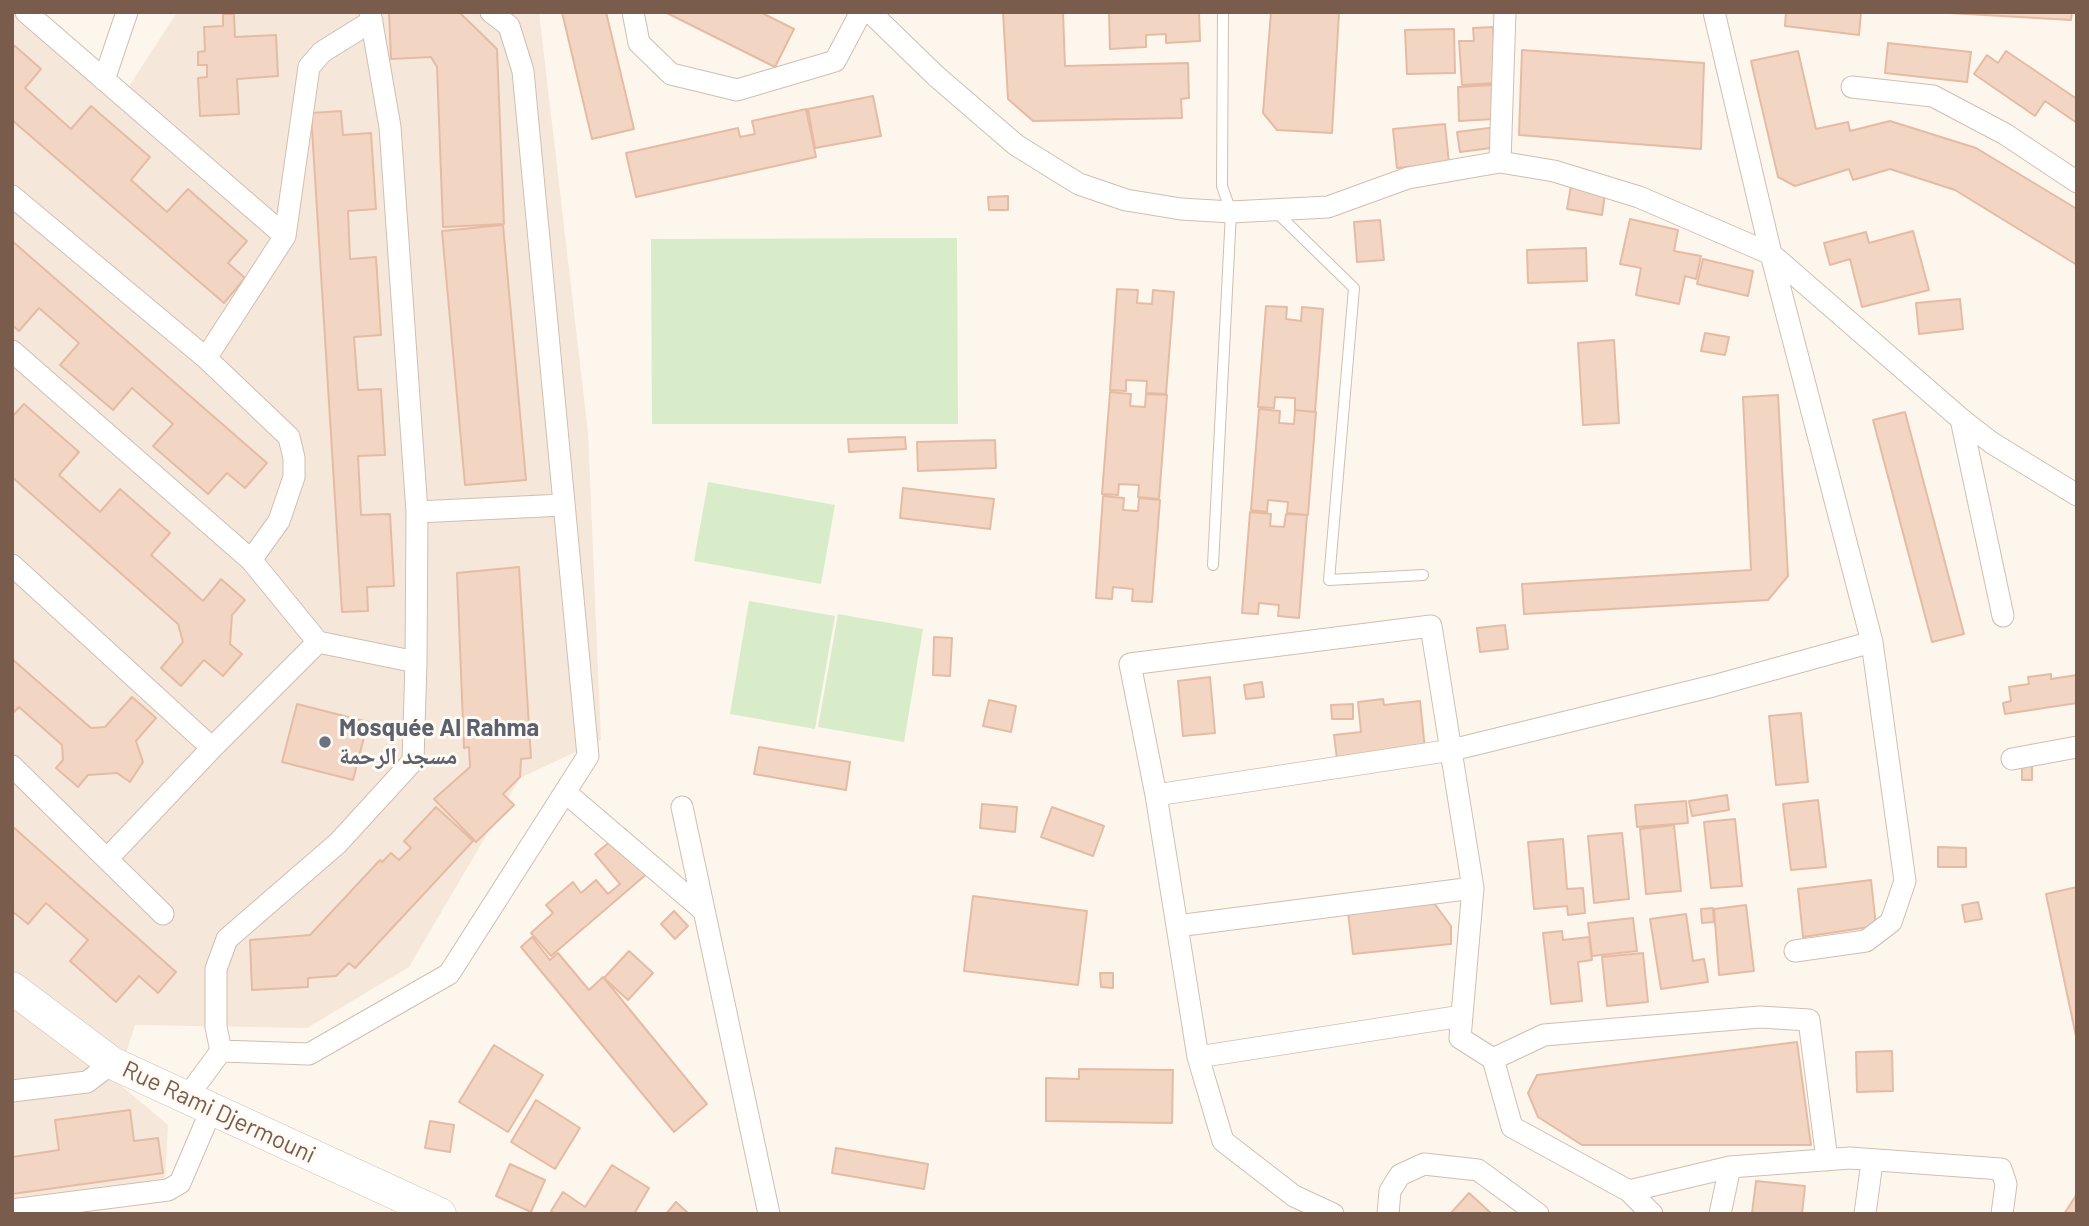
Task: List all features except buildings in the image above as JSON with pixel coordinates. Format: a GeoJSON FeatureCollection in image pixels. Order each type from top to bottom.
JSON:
{"type":"FeatureCollection","features":[{"type":"Feature","properties":{"kind":"main road","name":"Rue Rami Djermouni"},"geometry":{"type":"LineString","coordinates":[[12,988],[112,1063],[440,1214]]}},
{"type":"Feature","properties":{"kind":"street"},"geometry":{"type":"LineString","coordinates":[[26,12],[285,236]]}},
{"type":"Feature","properties":{"kind":"street"},"geometry":{"type":"LineString","coordinates":[[104,80],[127,12]]}},
{"type":"Feature","properties":{"kind":"street"},"geometry":{"type":"LineString","coordinates":[[221,1051],[309,1054],[449,974],[588,756],[523,71],[509,19],[491,12]]}},
{"type":"Feature","properties":{"kind":"street"},"geometry":{"type":"LineString","coordinates":[[634,12],[639,43],[671,75],[737,90],[835,61],[862,12]]}},
{"type":"Feature","properties":{"kind":"street"},"geometry":{"type":"LineString","coordinates":[[870,12],[936,76],[1016,145],[1079,184],[1126,200],[1181,209],[1231,212],[1276,212],[1328,207],[1409,178],[1500,162],[1554,171],[1639,197],[1771,254],[1961,419],[1992,443],[2077,495]]}},
{"type":"Feature","properties":{"kind":"street"},"geometry":{"type":"LineString","coordinates":[[1500,162],[1505,12]]}},
{"type":"Feature","properties":{"kind":"street"},"geometry":{"type":"LineString","coordinates":[[1714,12],[1771,254],[1872,642],[1905,881],[1891,922],[1866,941],[1795,951]]}},
{"type":"Feature","properties":{"kind":"street"},"geometry":{"type":"LineString","coordinates":[[12,1210],[168,1190],[180,1183],[186,1171],[200,1103],[221,1051],[216,1027],[216,969],[227,939],[338,842],[413,761],[417,512],[390,127],[371,17],[322,52],[309,66],[285,236],[206,358]]}},
{"type":"Feature","properties":{"kind":"street"},"geometry":{"type":"LineString","coordinates":[[1852,87],[1933,96],[2005,134],[2077,182]]}},
{"type":"Feature","properties":{"kind":"street"},"geometry":{"type":"LineString","coordinates":[[12,196],[206,358],[289,437],[294,458],[294,477],[279,521],[251,560]]}},
{"type":"Feature","properties":{"kind":"street"},"geometry":{"type":"LineString","coordinates":[[12,351],[251,560],[318,642],[416,662]]}},
{"type":"Feature","properties":{"kind":"street"},"geometry":{"type":"LineString","coordinates":[[1961,419],[2003,616]]}},
{"type":"Feature","properties":{"kind":"street"},"geometry":{"type":"LineString","coordinates":[[417,512],[563,505]]}},
{"type":"Feature","properties":{"kind":"street"},"geometry":{"type":"LineString","coordinates":[[12,565],[212,748]]}},
{"type":"Feature","properties":{"kind":"street"},"geometry":{"type":"LineString","coordinates":[[1333,1214],[1294,1196],[1223,1141],[1198,1057],[1156,795],[1130,664],[1432,626],[1473,888],[1460,1038],[1493,1059],[1512,1127],[1629,1191],[1652,1214]]}},
{"type":"Feature","properties":{"kind":"street"},"geometry":{"type":"LineString","coordinates":[[108,858],[212,748],[318,642]]}},
{"type":"Feature","properties":{"kind":"street"},"geometry":{"type":"LineString","coordinates":[[1156,795],[1452,750],[1872,642]]}},
{"type":"Feature","properties":{"kind":"street"},"geometry":{"type":"LineString","coordinates":[[2012,759],[2077,747]]}},
{"type":"Feature","properties":{"kind":"street"},"geometry":{"type":"LineString","coordinates":[[12,766],[163,915]]}},
{"type":"Feature","properties":{"kind":"street"},"geometry":{"type":"LineString","coordinates":[[565,792],[704,910]]}},
{"type":"Feature","properties":{"kind":"street"},"geometry":{"type":"LineString","coordinates":[[682,807],[769,1214]]}},
{"type":"Feature","properties":{"kind":"street"},"geometry":{"type":"LineString","coordinates":[[1177,926],[1473,888]]}},
{"type":"Feature","properties":{"kind":"street"},"geometry":{"type":"LineString","coordinates":[[1198,1057],[1462,1016]]}},
{"type":"Feature","properties":{"kind":"street"},"geometry":{"type":"LineString","coordinates":[[1493,1059],[1544,1035],[1759,1017],[1809,1020],[1827,1160]]}},
{"type":"Feature","properties":{"kind":"street"},"geometry":{"type":"LineString","coordinates":[[12,1091],[87,1082],[112,1063]]}},
{"type":"Feature","properties":{"kind":"street"},"geometry":{"type":"LineString","coordinates":[[1629,1191],[1730,1167],[1850,1158],[1872,1162],[2001,1169],[2006,1184],[2002,1214]]}},
{"type":"Feature","properties":{"kind":"street"},"geometry":{"type":"LineString","coordinates":[[1865,1214],[1872,1162]]}},
{"type":"Feature","properties":{"kind":"street"},"geometry":{"type":"LineString","coordinates":[[1388,1214],[1390,1191],[1400,1175],[1424,1164],[1478,1170],[1538,1214]]}},
{"type":"Feature","properties":{"kind":"street"},"geometry":{"type":"LineString","coordinates":[[1720,1214],[1730,1167]]}},
{"type":"Feature","properties":{"kind":"lane"},"geometry":{"type":"LineString","coordinates":[[1213,565],[1231,212],[1222,186],[1223,12]]}},
{"type":"Feature","properties":{"kind":"lane"},"geometry":{"type":"LineString","coordinates":[[1276,212],[1354,288],[1329,580],[1423,575]]}},
{"type":"Feature","properties":{"kind":"shaded area"},"geometry":{"type":"Polygon","coordinates":[[[12,12],[20,12],[117,105],[177,12],[539,12],[588,432],[601,740],[520,778],[409,967],[307,1028],[135,1025],[117,1082],[168,1125],[165,1180],[12,1200],[12,12]]]}},
{"type":"Feature","properties":{"kind":"green space"},"geometry":{"type":"Polygon","coordinates":[[[957,238],[958,424],[652,424],[651,239],[957,238]]]}},
{"type":"Feature","properties":{"kind":"green space"},"geometry":{"type":"Polygon","coordinates":[[[708,482],[835,505],[821,584],[694,561],[708,482]]]}},
{"type":"Feature","properties":{"kind":"green space"},"geometry":{"type":"Polygon","coordinates":[[[749,601],[835,616],[815,729],[730,714],[749,601]]]}},
{"type":"Feature","properties":{"kind":"green space"},"geometry":{"type":"Polygon","coordinates":[[[838,614],[923,629],[904,742],[818,727],[838,614]]]}},
{"type":"Feature","properties":{"kind":"place","name":"Mosquée Al Rahma مسجد الرحمة"},"geometry":{"type":"Point","coordinates":[325,742]}}]}
